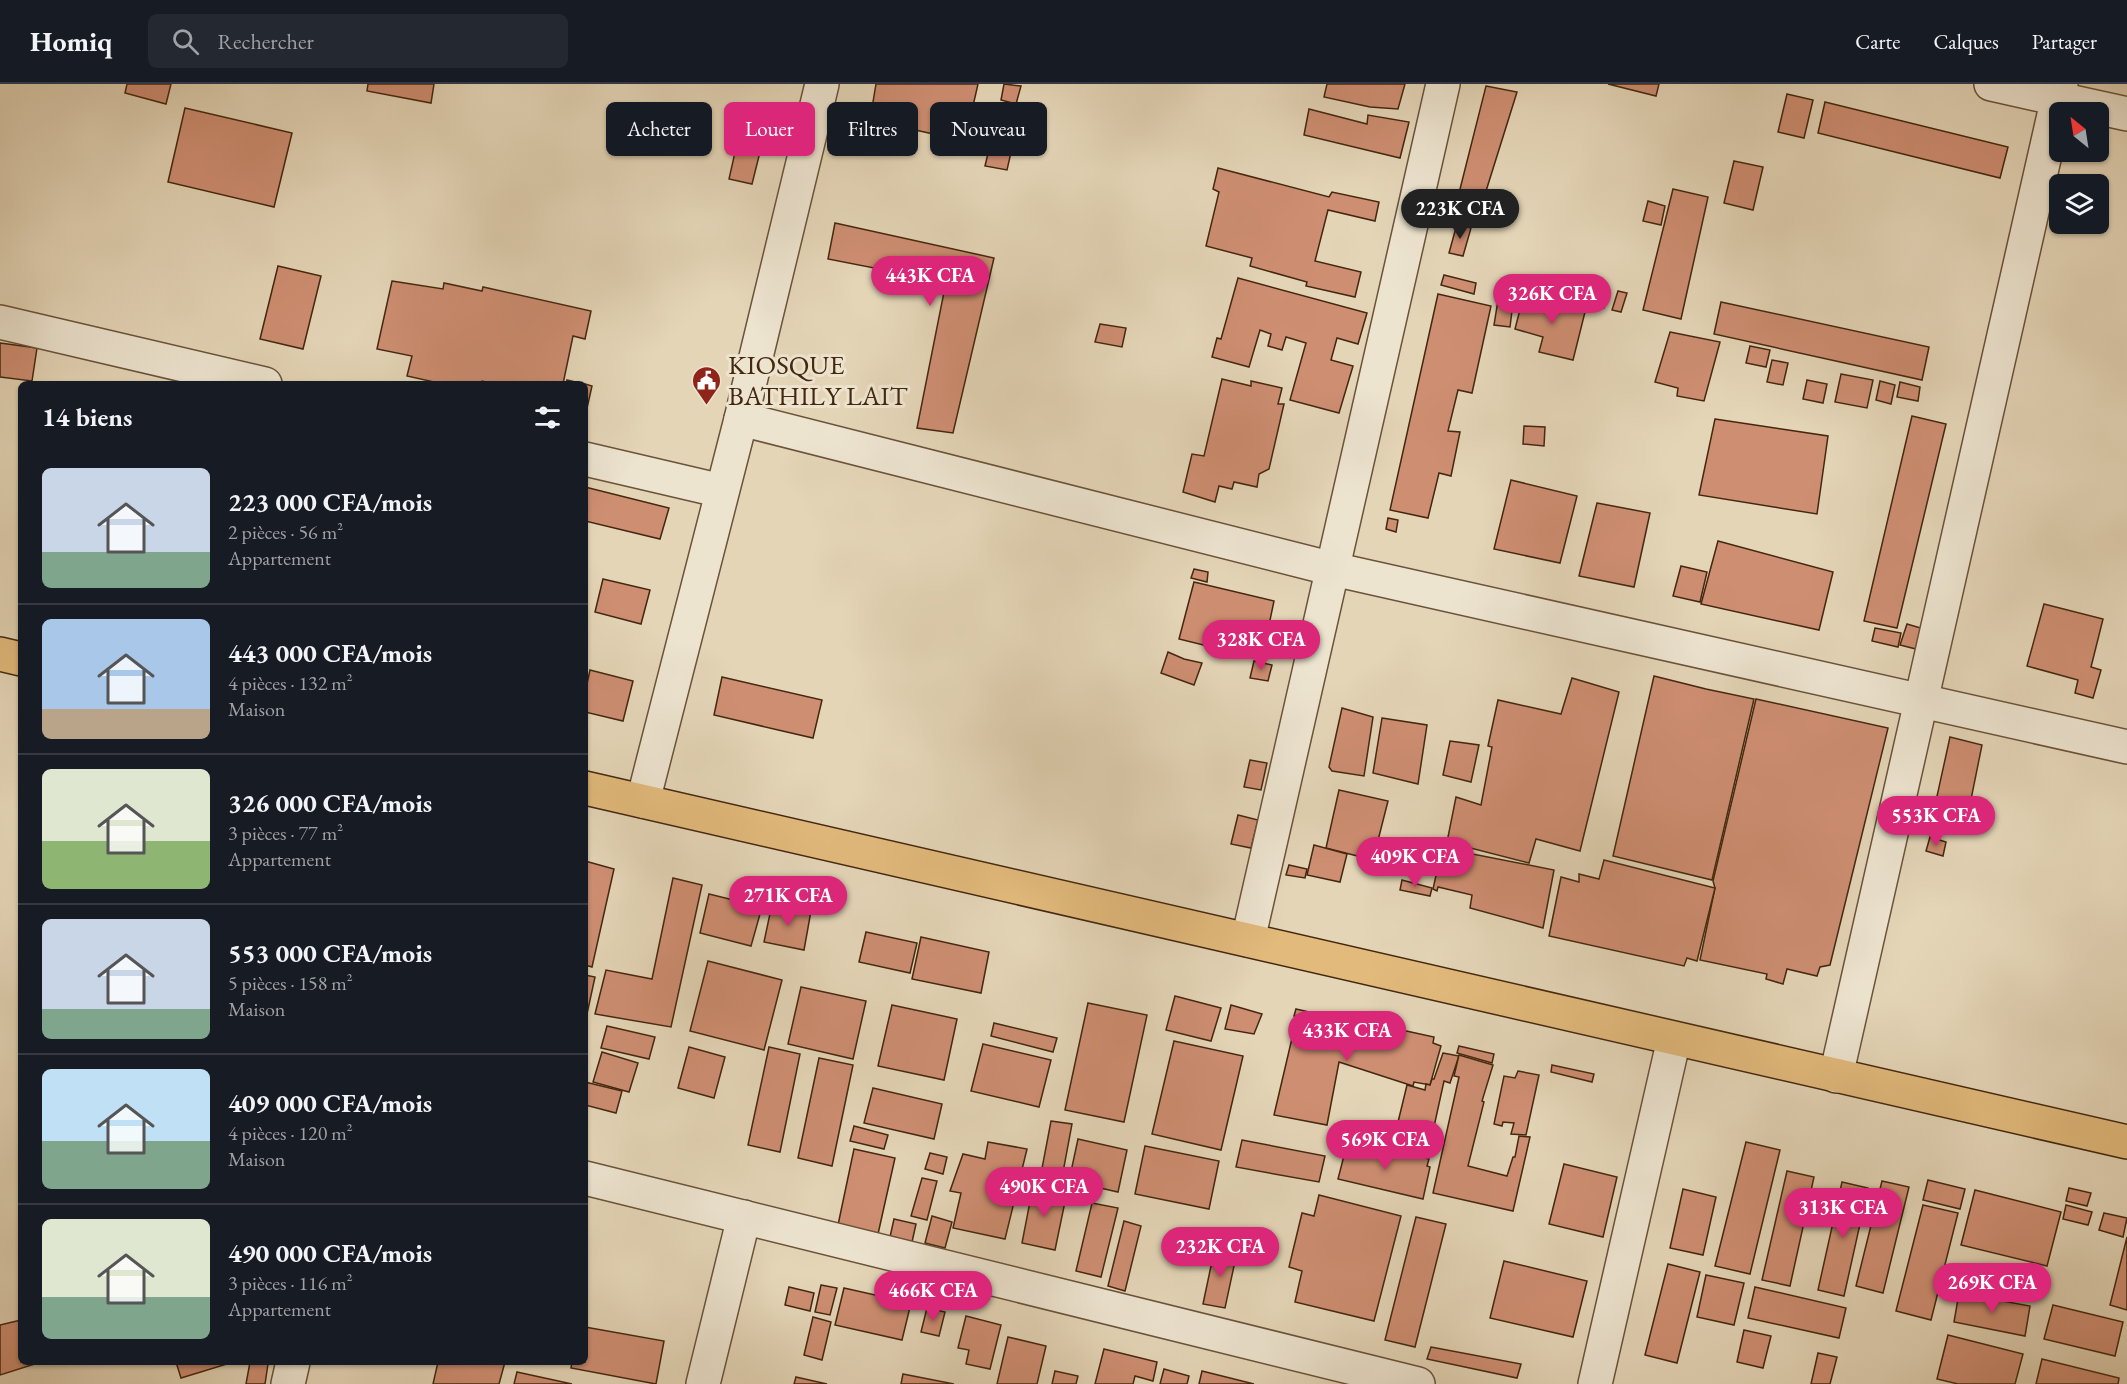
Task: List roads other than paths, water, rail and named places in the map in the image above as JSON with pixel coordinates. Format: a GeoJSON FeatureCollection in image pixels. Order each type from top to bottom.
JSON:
{"type":"FeatureCollection","features":[{"type":"Feature","properties":{"kind":"main road"},"geometry":{"type":"LineString","coordinates":[[0,654],[18,658]]}},
{"type":"Feature","properties":{"kind":"main road"},"geometry":{"type":"LineString","coordinates":[[588,789],[2127,1143]]}},
{"type":"Feature","properties":{"kind":"street"},"geometry":{"type":"LineString","coordinates":[[643,801],[741,419],[822,84]]}},
{"type":"Feature","properties":{"kind":"street"},"geometry":{"type":"LineString","coordinates":[[1248,940],[1443,84]]}},
{"type":"Feature","properties":{"kind":"street"},"geometry":{"type":"LineString","coordinates":[[1991,84],[2059,91],[2127,114]]}},
{"type":"Feature","properties":{"kind":"street"},"geometry":{"type":"LineString","coordinates":[[1836,1076],[2059,91]]}},
{"type":"Feature","properties":{"kind":"street"},"geometry":{"type":"LineString","coordinates":[[0,322],[252,381]]}},
{"type":"Feature","properties":{"kind":"street"},"geometry":{"type":"LineString","coordinates":[[741,419],[1333,569],[2127,747]]}},
{"type":"Feature","properties":{"kind":"street"},"geometry":{"type":"LineString","coordinates":[[588,460],[722,491]]}},
{"type":"Feature","properties":{"kind":"street"},"geometry":{"type":"LineString","coordinates":[[1595,1384],[1674,1039]]}},
{"type":"Feature","properties":{"kind":"street"},"geometry":{"type":"LineString","coordinates":[[588,1179],[1418,1384]]}},
{"type":"Feature","properties":{"kind":"street"},"geometry":{"type":"LineString","coordinates":[[703,1384],[744,1217]]}},
{"type":"Feature","properties":{"kind":"street"},"geometry":{"type":"LineString","coordinates":[[288,1384],[292,1365]]}},
{"type":"Feature","properties":{"kind":"place","name":"KIOSQUE BATHILY LAIT"},"geometry":{"type":"Point","coordinates":[707,406]}}]}
